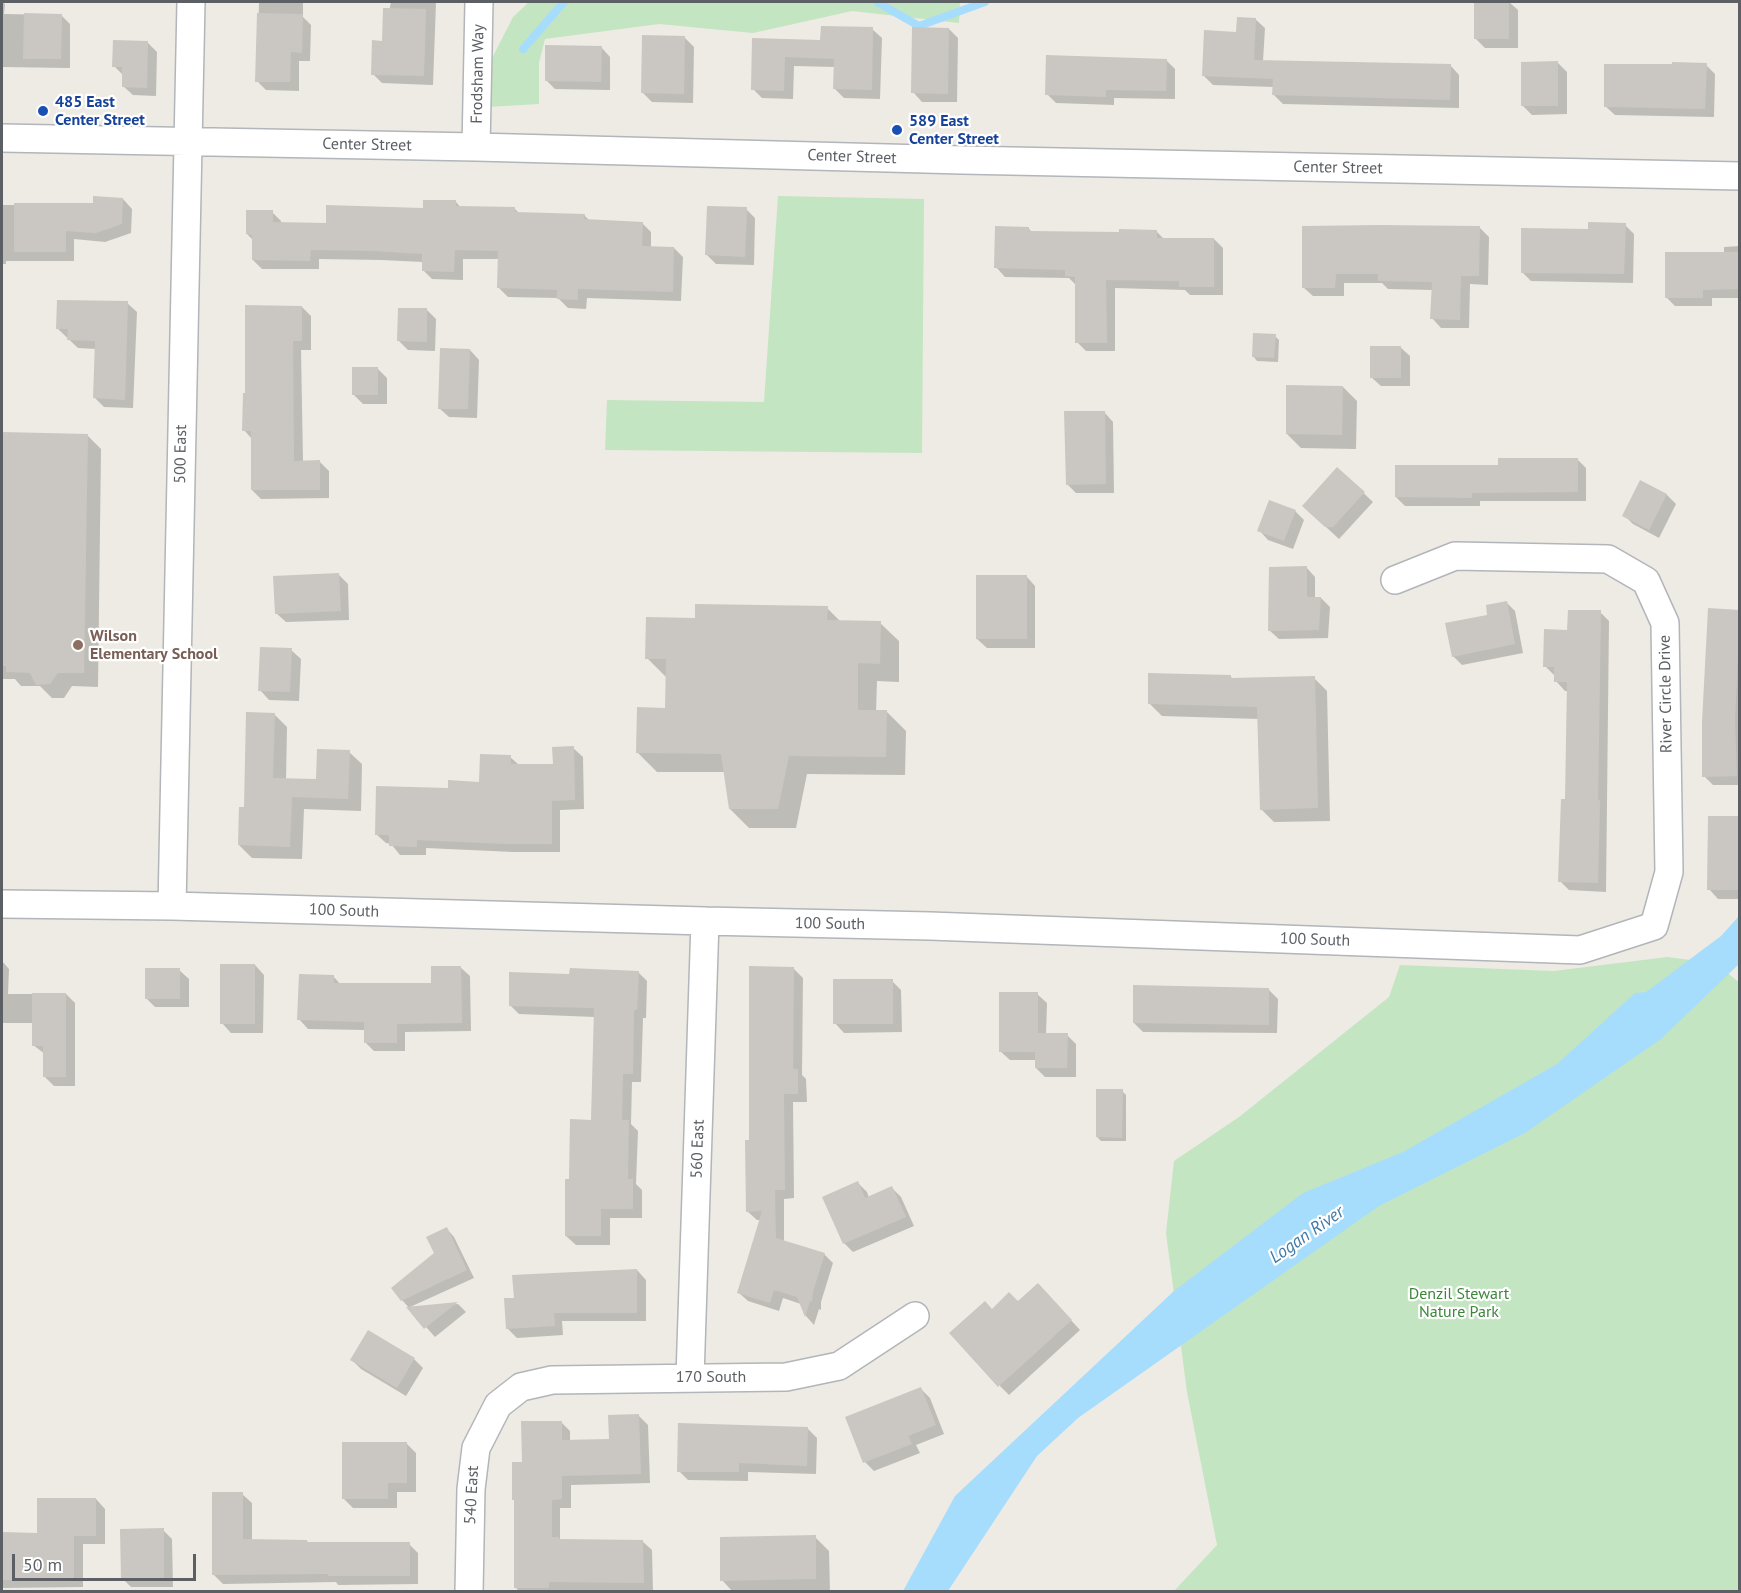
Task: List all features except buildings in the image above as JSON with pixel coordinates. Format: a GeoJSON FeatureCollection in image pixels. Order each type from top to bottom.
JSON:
{"type":"FeatureCollection","features":[{"type":"Feature","properties":{"kind":"street","name":"500 East"},"geometry":{"type":"LineString","coordinates":[[172,906],[191,2]]}},
{"type":"Feature","properties":{"kind":"street","name":"Frodsham Way"},"geometry":{"type":"LineString","coordinates":[[476,147],[479,2]]}},
{"type":"Feature","properties":{"kind":"street","name":"Center Street"},"geometry":{"type":"LineString","coordinates":[[2,138],[1740,176]]}},
{"type":"Feature","properties":{"kind":"street","name":"River Circle Drive"},"geometry":{"type":"LineString","coordinates":[[1395,580],[1455,556],[1608,559],[1646,581],[1665,623],[1669,872],[1654,926]]}},
{"type":"Feature","properties":{"kind":"street","name":"100 South"},"geometry":{"type":"LineString","coordinates":[[2,904],[172,906],[930,926],[1580,950],[1654,926]]}},
{"type":"Feature","properties":{"kind":"street","name":"560 East"},"geometry":{"type":"LineString","coordinates":[[690,1377],[705,921]]}},
{"type":"Feature","properties":{"kind":"street","name":"170 South"},"geometry":{"type":"LineString","coordinates":[[498,1405],[520,1388],[552,1380],[786,1377],[839,1366],[915,1316]]}},
{"type":"Feature","properties":{"kind":"street","name":"540 East"},"geometry":{"type":"LineString","coordinates":[[470,1592],[471,1489],[476,1448],[498,1405]]}},
{"type":"Feature","properties":{"kind":"green space"},"geometry":{"type":"Polygon","coordinates":[[[529,2],[960,2],[959,23],[852,11],[753,33],[659,24],[545,39],[539,63],[539,104],[487,107],[489,64],[513,17],[529,2]]]}},
{"type":"Feature","properties":{"kind":"green space"},"geometry":{"type":"Polygon","coordinates":[[[778,196],[924,199],[922,453],[605,450],[607,400],[764,402],[778,196]]]}},
{"type":"Feature","properties":{"kind":"green space","name":"Denzil Stewart Nature Park"},"geometry":{"type":"Polygon","coordinates":[[[1667,957],[1715,963],[1740,983],[1739,1591],[1174,1591],[1217,1545],[1187,1392],[1166,1233],[1174,1161],[1239,1117],[1389,997],[1400,965],[1554,971],[1667,957]]]}},
{"type":"Feature","properties":{"kind":"water","name":"Logan River"},"geometry":{"type":"Polygon","coordinates":[[[1739,916],[1739,964],[1661,1039],[1525,1133],[1379,1206],[1078,1418],[1037,1456],[948,1591],[903,1591],[955,1496],[1174,1291],[1303,1193],[1403,1152],[1557,1064],[1635,993],[1646,992],[1721,936],[1739,916]]]}},
{"type":"Feature","properties":{"kind":"waterway"},"geometry":{"type":"LineString","coordinates":[[523,49],[564,2]]}},
{"type":"Feature","properties":{"kind":"waterway"},"geometry":{"type":"LineString","coordinates":[[877,2],[919,26],[985,2]]}},
{"type":"Feature","properties":{"kind":"place","name":"485 East Center Street"},"geometry":{"type":"Point","coordinates":[43,111]}},
{"type":"Feature","properties":{"kind":"place","name":"589 East Center Street"},"geometry":{"type":"Point","coordinates":[897,130]}},
{"type":"Feature","properties":{"kind":"place","name":"Wilson Elementary School"},"geometry":{"type":"Point","coordinates":[78,645]}}]}
